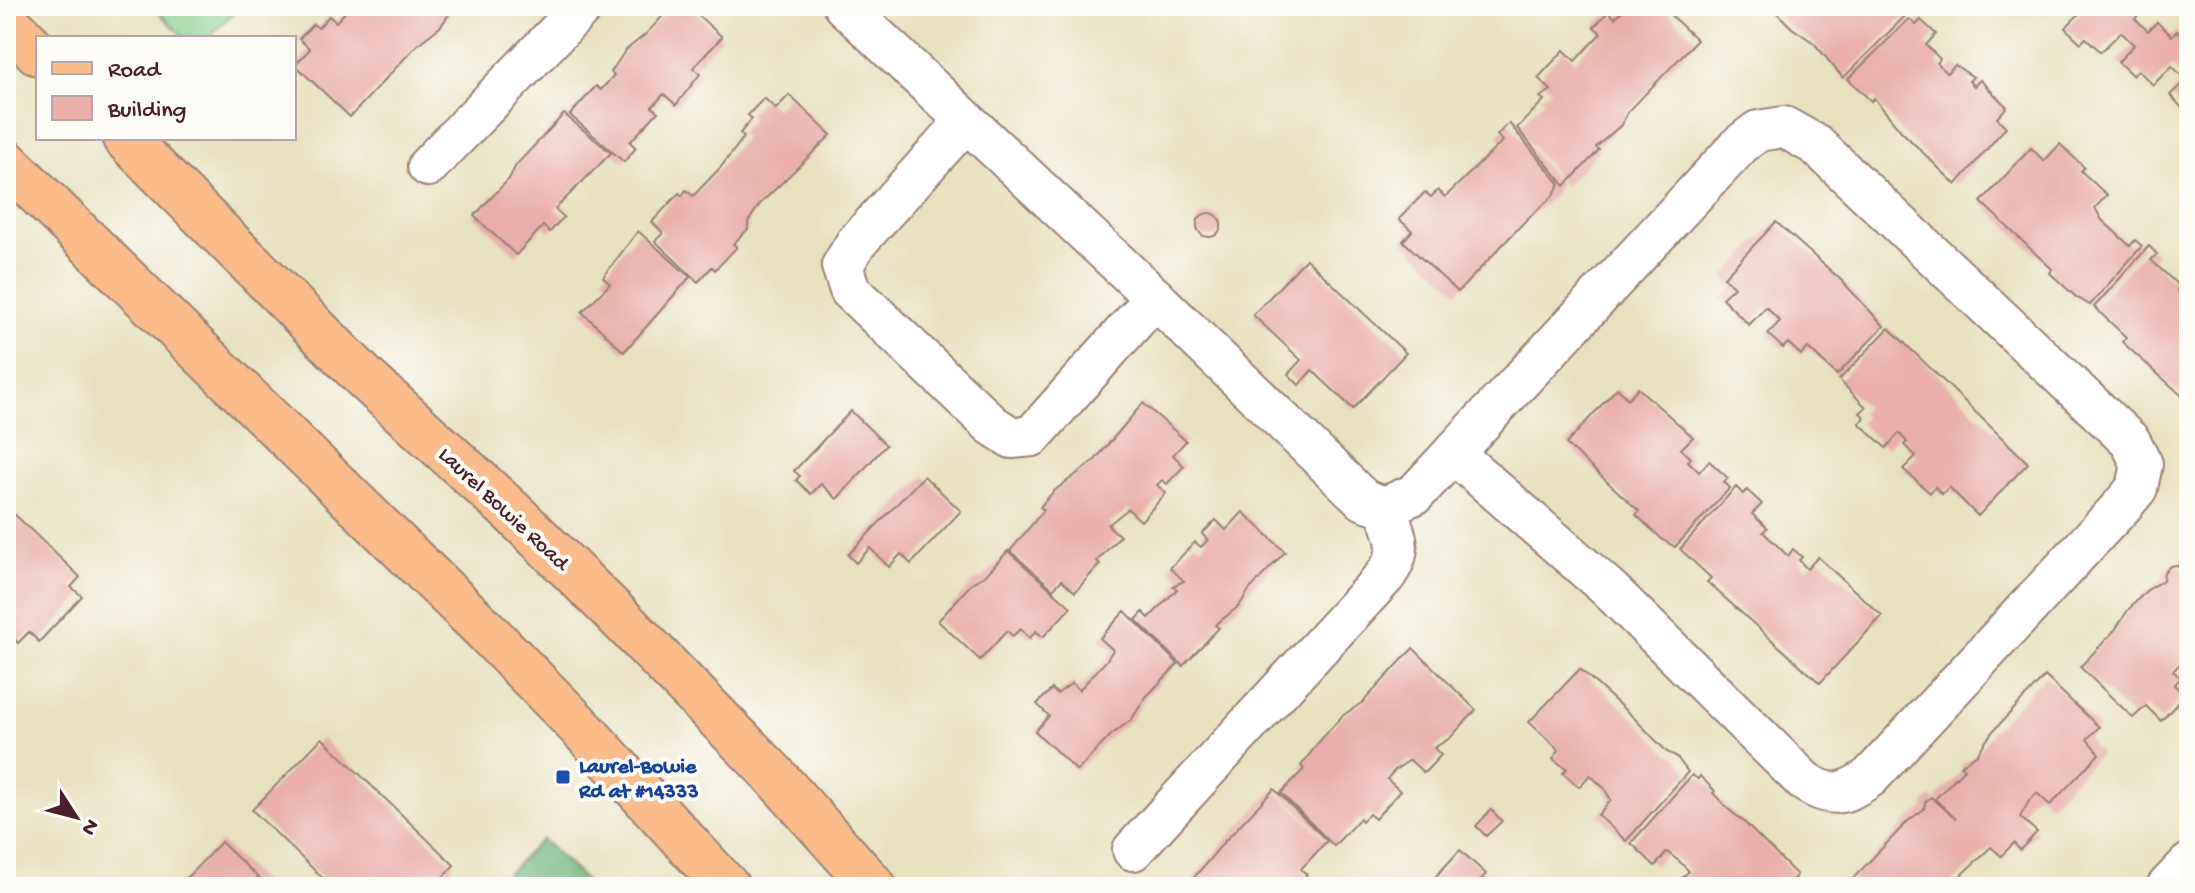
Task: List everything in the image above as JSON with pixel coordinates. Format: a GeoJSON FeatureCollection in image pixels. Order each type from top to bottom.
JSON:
{"type":"FeatureCollection","features":[{"type":"Feature","properties":{"kind":"main road"},"geometry":{"type":"LineString","coordinates":[[6,21],[36,51]]}},
{"type":"Feature","properties":{"kind":"main road","name":"Laurel Bowie Road"},"geometry":{"type":"LineString","coordinates":[[127,140],[367,380],[511,511],[615,613],[771,772],[874,887]]}},
{"type":"Feature","properties":{"kind":"main road"},"geometry":{"type":"LineString","coordinates":[[6,162],[494,639],[580,727],[727,887]]}},
{"type":"Feature","properties":{"kind":"street"},"geometry":{"type":"LineString","coordinates":[[428,166],[583,6]]}},
{"type":"Feature","properties":{"kind":"street"},"geometry":{"type":"LineString","coordinates":[[844,6],[1155,298],[1364,500],[1385,507],[1415,494],[1453,453],[1741,144],[1758,131],[1784,127],[1816,145],[2130,441],[2142,464],[2137,488],[2121,507],[1870,777],[1851,790],[1822,793],[1804,781],[1609,589],[1453,453]]}},
{"type":"Feature","properties":{"kind":"street"},"geometry":{"type":"LineString","coordinates":[[966,121],[856,243],[842,266],[850,290],[981,415],[1012,438],[1032,436],[1155,298]]}},
{"type":"Feature","properties":{"kind":"street"},"geometry":{"type":"LineString","coordinates":[[1133,850],[1397,561],[1396,538],[1385,507]]}},
{"type":"Feature","properties":{"kind":"street"},"geometry":{"type":"LineString","coordinates":[[2167,887],[2189,864]]}},
{"type":"Feature","properties":{"kind":"green space"},"geometry":{"type":"Polygon","coordinates":[[[151,6],[240,6],[210,36],[183,36],[151,6]]]}},
{"type":"Feature","properties":{"kind":"green space"},"geometry":{"type":"Polygon","coordinates":[[[542,839],[592,887],[494,887],[542,839]]]}},
{"type":"Feature","properties":{"kind":"building"},"geometry":{"type":"Polygon","coordinates":[[[351,6],[455,6],[440,27],[418,44],[350,117],[296,66],[310,49],[299,39],[313,24],[318,28],[329,16],[336,22],[351,6]]]}},
{"type":"Feature","properties":{"kind":"building"},"geometry":{"type":"Polygon","coordinates":[[[672,6],[688,6],[722,37],[693,68],[700,74],[676,105],[664,94],[652,107],[658,112],[630,142],[636,148],[624,162],[570,115],[596,86],[601,90],[614,75],[611,72],[625,51],[672,6]]]}},
{"type":"Feature","properties":{"kind":"building"},"geometry":{"type":"Polygon","coordinates":[[[1627,6],[1661,6],[1697,40],[1628,112],[1621,125],[1596,147],[1599,150],[1565,186],[1517,128],[1544,100],[1540,97],[1551,90],[1538,78],[1564,50],[1575,61],[1601,33],[1594,27],[1608,12],[1615,18],[1627,6]]]}},
{"type":"Feature","properties":{"kind":"building"},"geometry":{"type":"Polygon","coordinates":[[[1770,6],[1883,6],[1893,15],[1898,10],[1904,17],[1843,78],[1814,43],[1792,28],[1770,6]]]}},
{"type":"Feature","properties":{"kind":"building"},"geometry":{"type":"Polygon","coordinates":[[[2087,6],[2135,6],[2141,12],[2135,19],[2148,31],[2157,22],[2172,36],[2177,31],[2189,43],[2189,106],[2185,111],[2170,95],[2186,80],[2172,66],[2153,85],[2138,70],[2133,76],[2118,62],[2134,45],[2121,32],[2101,52],[2086,38],[2081,43],[2065,28],[2087,6]]]}},
{"type":"Feature","properties":{"kind":"building"},"geometry":{"type":"Polygon","coordinates":[[[1909,19],[1916,25],[1921,20],[1936,34],[1926,45],[1940,59],[1937,63],[1947,73],[1955,65],[1973,77],[1969,81],[1974,86],[1980,80],[2007,107],[1997,118],[2006,127],[1956,185],[1901,131],[1874,98],[1871,101],[1848,79],[1909,19]]]}},
{"type":"Feature","properties":{"kind":"building"},"geometry":{"type":"Polygon","coordinates":[[[789,95],[831,135],[760,204],[748,222],[748,229],[733,244],[737,247],[715,270],[712,267],[698,282],[655,241],[663,233],[652,222],[679,193],[682,196],[686,190],[693,196],[720,168],[744,137],[740,133],[752,119],[748,115],[764,98],[776,109],[789,95]]]}},
{"type":"Feature","properties":{"kind":"building"},"geometry":{"type":"Polygon","coordinates":[[[564,114],[611,153],[555,209],[564,217],[550,232],[543,226],[516,255],[474,216],[564,114]]]}},
{"type":"Feature","properties":{"kind":"building"},"geometry":{"type":"Polygon","coordinates":[[[1509,123],[1560,184],[1552,197],[1458,292],[1403,241],[1412,231],[1399,219],[1425,192],[1431,197],[1438,190],[1445,197],[1503,141],[1497,135],[1509,123]]]}},
{"type":"Feature","properties":{"kind":"building"},"geometry":{"type":"Polygon","coordinates":[[[2060,144],[2084,167],[2081,171],[2107,195],[2095,208],[2102,220],[2130,246],[2135,240],[2142,246],[2090,305],[2076,297],[2050,273],[2052,269],[1981,202],[2031,148],[2044,161],[2060,144]]]}},
{"type":"Feature","properties":{"kind":"building"},"geometry":{"type":"Polygon","coordinates":[[[1209,213],[1218,216],[1221,225],[1218,234],[1209,237],[1200,234],[1197,225],[1200,216],[1209,213]]]}},
{"type":"Feature","properties":{"kind":"building"},"geometry":{"type":"Polygon","coordinates":[[[1776,222],[1841,280],[1884,326],[1837,375],[1808,348],[1801,355],[1788,343],[1783,348],[1768,334],[1780,321],[1766,307],[1749,325],[1722,298],[1734,287],[1724,277],[1776,222]]]}},
{"type":"Feature","properties":{"kind":"building"},"geometry":{"type":"Polygon","coordinates":[[[638,231],[690,277],[624,352],[582,312],[610,284],[603,277],[638,231]]]}},
{"type":"Feature","properties":{"kind":"building"},"geometry":{"type":"Polygon","coordinates":[[[2149,246],[2157,254],[2151,260],[2180,287],[2177,291],[2189,302],[2189,402],[2122,342],[2126,337],[2094,307],[2149,246]]]}},
{"type":"Feature","properties":{"kind":"building"},"geometry":{"type":"Polygon","coordinates":[[[1306,259],[1406,353],[1353,409],[1312,370],[1299,385],[1288,374],[1301,360],[1253,315],[1306,259]]]}},
{"type":"Feature","properties":{"kind":"building"},"geometry":{"type":"Polygon","coordinates":[[[1889,328],[2028,463],[1978,516],[1949,487],[1942,494],[1935,487],[1930,493],[1903,469],[1916,456],[1904,445],[1907,442],[1899,433],[1886,448],[1859,423],[1865,418],[1860,413],[1866,407],[1839,380],[1889,328]]]}},
{"type":"Feature","properties":{"kind":"building"},"geometry":{"type":"Polygon","coordinates":[[[1617,388],[1628,399],[1638,388],[1693,437],[1681,449],[1699,472],[1709,461],[1728,478],[1724,482],[1730,488],[1675,547],[1636,515],[1639,511],[1566,444],[1617,388]]]}},
{"type":"Feature","properties":{"kind":"building"},"geometry":{"type":"Polygon","coordinates":[[[1143,403],[1186,441],[1173,455],[1184,466],[1167,484],[1162,480],[1157,485],[1166,493],[1141,521],[1128,509],[1108,525],[1120,536],[1075,592],[1062,580],[1053,589],[1010,551],[1044,510],[1040,507],[1054,491],[1095,460],[1143,403]]]}},
{"type":"Feature","properties":{"kind":"building"},"geometry":{"type":"Polygon","coordinates":[[[851,411],[886,445],[837,499],[821,484],[811,494],[796,480],[800,476],[794,471],[851,411]]]}},
{"type":"Feature","properties":{"kind":"building"},"geometry":{"type":"Polygon","coordinates":[[[924,476],[961,511],[911,564],[901,554],[889,567],[870,548],[856,563],[848,555],[924,476]]]}},
{"type":"Feature","properties":{"kind":"building"},"geometry":{"type":"Polygon","coordinates":[[[1736,487],[1743,494],[1747,490],[1762,504],[1752,514],[1767,528],[1763,532],[1788,556],[1793,549],[1802,557],[1799,560],[1807,569],[1818,557],[1882,616],[1820,683],[1707,582],[1711,578],[1680,549],[1736,487]]]}},
{"type":"Feature","properties":{"kind":"building"},"geometry":{"type":"Polygon","coordinates":[[[6,506],[80,577],[71,587],[82,596],[39,642],[29,632],[18,643],[6,631],[6,506]]]}},
{"type":"Feature","properties":{"kind":"building"},"geometry":{"type":"Polygon","coordinates":[[[1243,512],[1285,552],[1249,590],[1239,606],[1215,625],[1219,628],[1183,666],[1136,620],[1143,612],[1149,618],[1177,589],[1173,586],[1184,581],[1170,568],[1195,542],[1201,547],[1208,540],[1202,534],[1216,520],[1226,530],[1243,512]]]}},
{"type":"Feature","properties":{"kind":"building"},"geometry":{"type":"Polygon","coordinates":[[[1008,551],[1071,607],[1043,637],[1036,631],[1030,638],[1020,629],[1013,636],[1007,631],[980,660],[938,621],[973,582],[985,576],[1008,551]]]}},
{"type":"Feature","properties":{"kind":"building"},"geometry":{"type":"Polygon","coordinates":[[[2177,565],[2189,576],[2189,655],[2173,671],[2181,678],[2174,685],[2185,695],[2161,721],[2146,706],[2133,718],[2080,667],[2146,591],[2163,580],[2164,572],[2170,566],[2177,565]]]}},
{"type":"Feature","properties":{"kind":"building"},"geometry":{"type":"Polygon","coordinates":[[[1125,611],[1178,664],[1146,697],[1131,720],[1111,735],[1077,771],[1035,731],[1049,716],[1037,704],[1052,689],[1057,694],[1072,683],[1079,690],[1113,650],[1100,638],[1125,611]]]}},
{"type":"Feature","properties":{"kind":"building"},"geometry":{"type":"Polygon","coordinates":[[[1413,648],[1476,710],[1450,738],[1434,748],[1441,755],[1424,773],[1410,760],[1395,770],[1387,779],[1400,791],[1375,819],[1369,814],[1362,821],[1360,818],[1334,846],[1281,793],[1304,769],[1301,766],[1342,716],[1363,702],[1413,648]]]}},
{"type":"Feature","properties":{"kind":"building"},"geometry":{"type":"Polygon","coordinates":[[[1580,669],[1667,752],[1676,756],[1688,772],[1626,841],[1598,815],[1611,800],[1604,788],[1590,775],[1579,787],[1563,773],[1567,769],[1553,759],[1559,750],[1529,722],[1580,669]]]}},
{"type":"Feature","properties":{"kind":"building"},"geometry":{"type":"Polygon","coordinates":[[[2045,676],[2099,727],[2087,739],[2099,754],[2050,805],[2037,793],[2029,801],[2020,817],[2037,832],[2020,850],[2014,843],[2001,856],[1991,847],[1948,887],[1845,887],[1908,821],[1924,809],[1925,802],[1931,797],[1956,819],[1935,799],[1964,769],[1960,766],[1977,754],[1993,731],[2045,676]]]}},
{"type":"Feature","properties":{"kind":"building"},"geometry":{"type":"Polygon","coordinates":[[[322,738],[454,865],[434,887],[332,887],[252,810],[322,738]]]}},
{"type":"Feature","properties":{"kind":"building"},"geometry":{"type":"Polygon","coordinates":[[[1692,775],[1698,779],[1700,776],[1727,808],[1797,875],[1786,887],[1683,887],[1678,882],[1689,871],[1679,861],[1667,852],[1655,866],[1631,843],[1692,775]]]}},
{"type":"Feature","properties":{"kind":"building"},"geometry":{"type":"Polygon","coordinates":[[[1274,789],[1327,841],[1301,869],[1307,875],[1296,887],[1287,884],[1284,887],[1186,887],[1224,842],[1274,789]]]}},
{"type":"Feature","properties":{"kind":"building"},"geometry":{"type":"Polygon","coordinates":[[[1491,810],[1502,821],[1486,836],[1476,826],[1491,810]]]}},
{"type":"Feature","properties":{"kind":"building"},"geometry":{"type":"Polygon","coordinates":[[[221,842],[268,887],[178,887],[221,842]]]}},
{"type":"Feature","properties":{"kind":"building"},"geometry":{"type":"Polygon","coordinates":[[[1460,850],[1486,874],[1477,887],[1426,887],[1460,850]]]}},
{"type":"Feature","properties":{"kind":"place","name":"Laurel-Bowie Rd at #14333"},"geometry":{"type":"Point","coordinates":[563,777]}}]}
